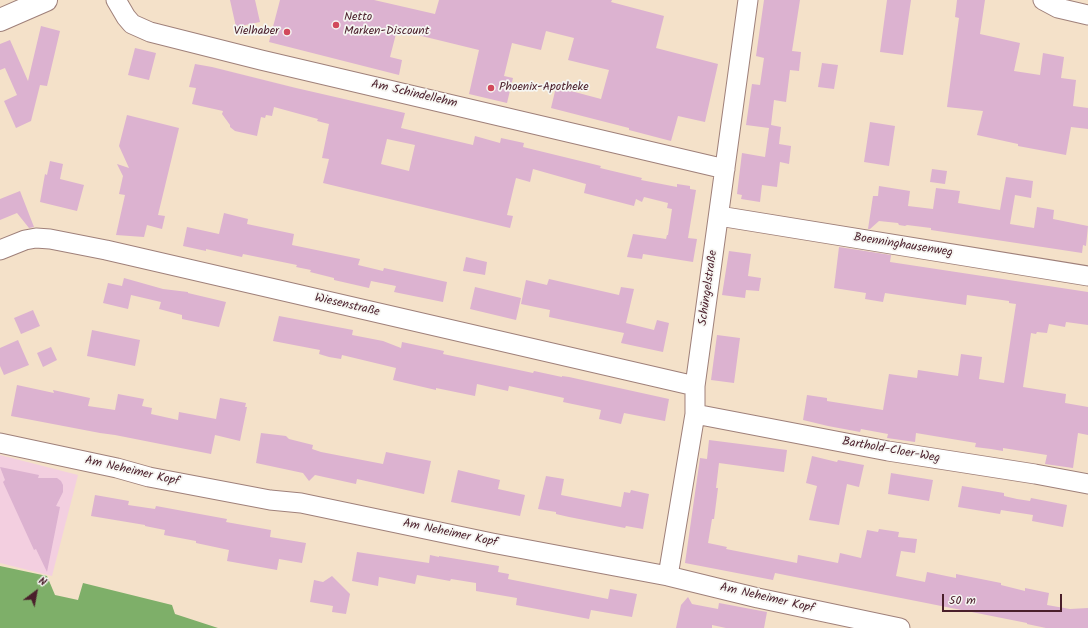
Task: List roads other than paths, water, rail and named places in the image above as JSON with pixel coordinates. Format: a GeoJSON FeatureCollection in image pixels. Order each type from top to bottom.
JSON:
{"type":"FeatureCollection","features":[{"type":"Feature","properties":{"kind":"street"},"geometry":{"type":"LineString","coordinates":[[0,20],[46,0]]}},
{"type":"Feature","properties":{"kind":"street","name":"Am Schindellehm"},"geometry":{"type":"LineString","coordinates":[[116,0],[132,24],[150,32],[725,169]]}},
{"type":"Feature","properties":{"kind":"street","name":"Schüngelstraße"},"geometry":{"type":"LineString","coordinates":[[668,576],[695,414],[695,386],[748,0]]}},
{"type":"Feature","properties":{"kind":"street"},"geometry":{"type":"LineString","coordinates":[[1043,0],[1058,8],[1088,15]]}},
{"type":"Feature","properties":{"kind":"street","name":"Boenninghausenweg"},"geometry":{"type":"LineString","coordinates":[[719,216],[1088,276]]}},
{"type":"Feature","properties":{"kind":"street","name":"Wiesenstraße"},"geometry":{"type":"LineString","coordinates":[[0,250],[24,240],[36,238],[50,239],[114,252],[695,386]]}},
{"type":"Feature","properties":{"kind":"street","name":"Barthold-Cloer-Weg"},"geometry":{"type":"LineString","coordinates":[[695,414],[888,451],[1035,474],[1088,484]]}},
{"type":"Feature","properties":{"kind":"street","name":"Am Neheimer Kopf"},"geometry":{"type":"LineString","coordinates":[[0,443],[117,468],[149,477],[270,500],[301,503],[492,543],[668,576],[758,598],[900,628]]}},
{"type":"Feature","properties":{"kind":"place","name":"Netto Marken-Discount"},"geometry":{"type":"Point","coordinates":[336,25]}},
{"type":"Feature","properties":{"kind":"place","name":"Vielhaber"},"geometry":{"type":"Point","coordinates":[287,32]}},
{"type":"Feature","properties":{"kind":"place","name":"Phoenix-Apotheke"},"geometry":{"type":"Point","coordinates":[491,88]}}]}
